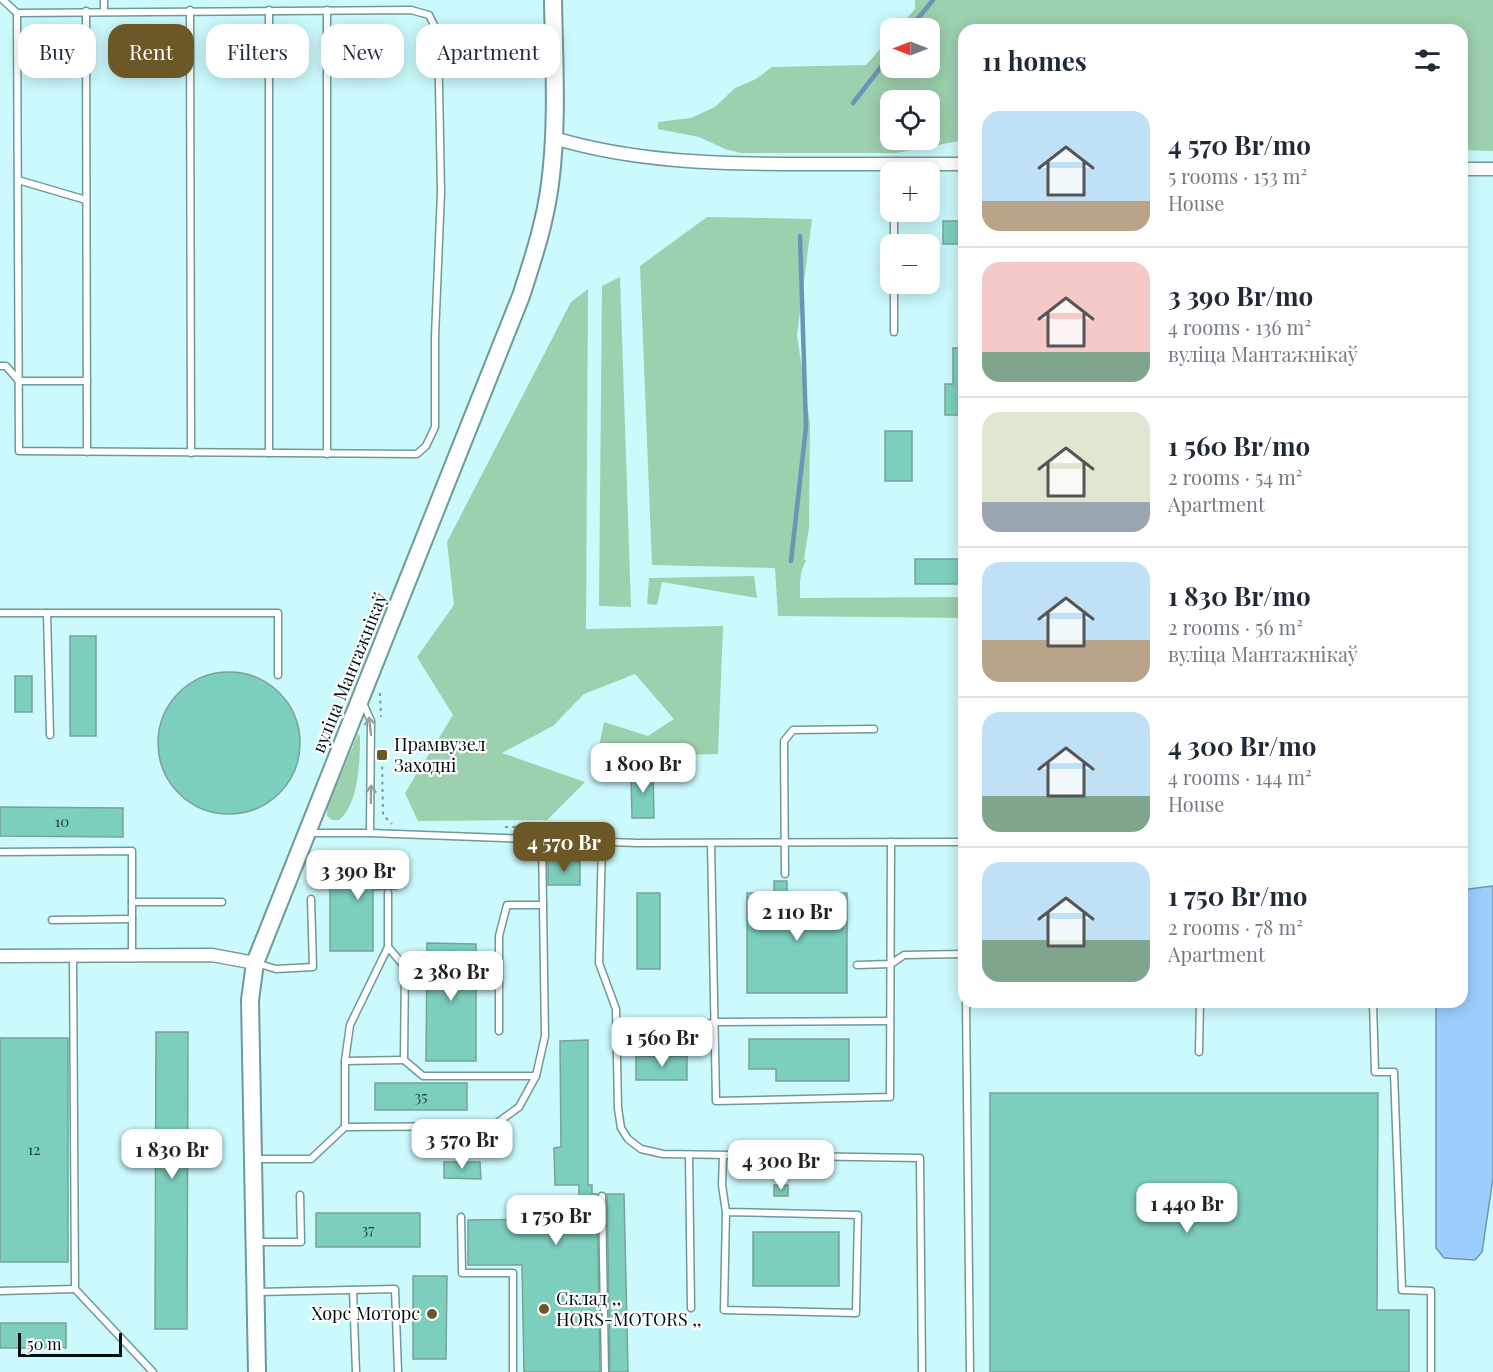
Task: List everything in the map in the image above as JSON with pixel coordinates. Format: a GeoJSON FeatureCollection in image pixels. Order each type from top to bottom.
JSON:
{"type":"FeatureCollection","features":[{"type":"Feature","properties":{"kind":"street","name":"вуліца Мантажнікаў"},"geometry":{"type":"LineString","coordinates":[[257,1372],[250,1000],[255,963],[521,296],[543,221],[550,185],[554,138],[553,0]]}},
{"type":"Feature","properties":{"kind":"street"},"geometry":{"type":"LineString","coordinates":[[554,138],[609,152],[662,160],[880,168]]}},
{"type":"Feature","properties":{"kind":"street"},"geometry":{"type":"LineString","coordinates":[[940,165],[958,164]]}},
{"type":"Feature","properties":{"kind":"street"},"geometry":{"type":"LineString","coordinates":[[1468,169],[1493,169]]}},
{"type":"Feature","properties":{"kind":"street"},"geometry":{"type":"LineString","coordinates":[[0,956],[212,955],[255,963]]}},
{"type":"Feature","properties":{"kind":"lane"},"geometry":{"type":"LineString","coordinates":[[3,0],[17,13],[104,10],[411,10],[429,15],[438,33],[441,192],[435,337],[435,427],[426,446],[417,454],[19,451],[17,13]]}},
{"type":"Feature","properties":{"kind":"lane"},"geometry":{"type":"LineString","coordinates":[[104,0],[104,10]]}},
{"type":"Feature","properties":{"kind":"lane"},"geometry":{"type":"LineString","coordinates":[[190,10],[191,453]]}},
{"type":"Feature","properties":{"kind":"lane"},"geometry":{"type":"LineString","coordinates":[[269,10],[269,453]]}},
{"type":"Feature","properties":{"kind":"lane"},"geometry":{"type":"LineString","coordinates":[[327,10],[327,454]]}},
{"type":"Feature","properties":{"kind":"lane"},"geometry":{"type":"LineString","coordinates":[[86,11],[87,452]]}},
{"type":"Feature","properties":{"kind":"lane"},"geometry":{"type":"LineString","coordinates":[[18,180],[86,200]]}},
{"type":"Feature","properties":{"kind":"lane"},"geometry":{"type":"LineString","coordinates":[[894,294],[894,332]]}},
{"type":"Feature","properties":{"kind":"lane"},"geometry":{"type":"LineString","coordinates":[[0,366],[6,366],[19,381],[87,381]]}},
{"type":"Feature","properties":{"kind":"lane"},"geometry":{"type":"LineString","coordinates":[[0,613],[278,613],[278,675]]}},
{"type":"Feature","properties":{"kind":"lane"},"geometry":{"type":"LineString","coordinates":[[47,613],[50,735]]}},
{"type":"Feature","properties":{"kind":"lane"},"geometry":{"type":"LineString","coordinates":[[361,700],[371,721],[370,833]]}},
{"type":"Feature","properties":{"kind":"lane"},"geometry":{"type":"LineString","coordinates":[[785,874],[784,741],[793,730],[874,729]]}},
{"type":"Feature","properties":{"kind":"lane"},"geometry":{"type":"LineString","coordinates":[[306,833],[370,833],[602,842],[958,842]]}},
{"type":"Feature","properties":{"kind":"lane"},"geometry":{"type":"LineString","coordinates":[[252,1159],[311,1159],[345,1128],[493,1126],[519,1107],[536,1076],[545,1036],[542,840]]}},
{"type":"Feature","properties":{"kind":"lane"},"geometry":{"type":"LineString","coordinates":[[602,842],[599,963],[616,1009],[618,1108],[621,1128],[628,1139],[641,1149],[663,1154],[920,1158],[922,1372]]}},
{"type":"Feature","properties":{"kind":"lane"},"geometry":{"type":"LineString","coordinates":[[711,843],[716,1101],[890,1097],[891,842]]}},
{"type":"Feature","properties":{"kind":"lane"},"geometry":{"type":"LineString","coordinates":[[0,852],[132,851],[132,955]]}},
{"type":"Feature","properties":{"kind":"lane"},"geometry":{"type":"LineString","coordinates":[[345,1128],[345,1061],[350,1025],[388,947],[388,893]]}},
{"type":"Feature","properties":{"kind":"lane"},"geometry":{"type":"LineString","coordinates":[[255,963],[276,969],[313,967],[311,898]]}},
{"type":"Feature","properties":{"kind":"lane"},"geometry":{"type":"LineString","coordinates":[[132,902],[222,902]]}},
{"type":"Feature","properties":{"kind":"lane"},"geometry":{"type":"LineString","coordinates":[[499,1031],[499,936],[507,905],[543,905]]}},
{"type":"Feature","properties":{"kind":"lane"},"geometry":{"type":"LineString","coordinates":[[52,920],[132,919]]}},
{"type":"Feature","properties":{"kind":"lane"},"geometry":{"type":"LineString","coordinates":[[388,947],[405,967],[404,1060]]}},
{"type":"Feature","properties":{"kind":"lane"},"geometry":{"type":"LineString","coordinates":[[857,965],[891,964],[904,955],[958,954]]}},
{"type":"Feature","properties":{"kind":"lane"},"geometry":{"type":"LineString","coordinates":[[73,956],[75,1289],[153,1372]]}},
{"type":"Feature","properties":{"kind":"lane"},"geometry":{"type":"LineString","coordinates":[[966,1008],[970,1372]]}},
{"type":"Feature","properties":{"kind":"lane"},"geometry":{"type":"LineString","coordinates":[[1199,1052],[1200,1008]]}},
{"type":"Feature","properties":{"kind":"lane"},"geometry":{"type":"LineString","coordinates":[[1373,1008],[1375,1072],[1395,1072],[1402,1290],[1431,1291],[1431,1372]]}},
{"type":"Feature","properties":{"kind":"lane"},"geometry":{"type":"LineString","coordinates":[[617,1032],[684,1034],[714,1023],[890,1021]]}},
{"type":"Feature","properties":{"kind":"lane"},"geometry":{"type":"LineString","coordinates":[[345,1061],[404,1060],[423,1076],[536,1076]]}},
{"type":"Feature","properties":{"kind":"lane"},"geometry":{"type":"LineString","coordinates":[[689,1155],[691,1308]]}},
{"type":"Feature","properties":{"kind":"lane"},"geometry":{"type":"LineString","coordinates":[[723,1156],[722,1185],[726,1212],[724,1310],[856,1313],[858,1215],[726,1212]]}},
{"type":"Feature","properties":{"kind":"lane"},"geometry":{"type":"LineString","coordinates":[[255,1242],[301,1242],[300,1195]]}},
{"type":"Feature","properties":{"kind":"lane"},"geometry":{"type":"LineString","coordinates":[[602,1196],[605,1372]]}},
{"type":"Feature","properties":{"kind":"lane"},"geometry":{"type":"LineString","coordinates":[[461,1217],[462,1273],[513,1273],[513,1372]]}},
{"type":"Feature","properties":{"kind":"lane"},"geometry":{"type":"LineString","coordinates":[[0,1291],[75,1289]]}},
{"type":"Feature","properties":{"kind":"lane"},"geometry":{"type":"LineString","coordinates":[[256,1292],[395,1289],[398,1372]]}},
{"type":"Feature","properties":{"kind":"lane"},"geometry":{"type":"LineString","coordinates":[[353,1290],[356,1372]]}},
{"type":"Feature","properties":{"kind":"path"},"geometry":{"type":"LineString","coordinates":[[380,687],[381,720]]}},
{"type":"Feature","properties":{"kind":"path"},"geometry":{"type":"LineString","coordinates":[[382,755],[383,815],[387,821],[396,825]]}},
{"type":"Feature","properties":{"kind":"path"},"geometry":{"type":"LineString","coordinates":[[498,827],[601,827]]}},
{"type":"Feature","properties":{"kind":"green space"},"geometry":{"type":"Polygon","coordinates":[[[915,0],[1493,0],[1493,151],[1468,150],[1468,24],[958,24],[958,141],[940,145],[940,90],[880,90],[880,150],[912,150],[896,153],[741,153],[725,149],[699,137],[658,129],[658,122],[691,118],[715,107],[735,88],[756,79],[772,67],[866,65],[880,49],[880,78],[940,78],[940,18],[907,18],[915,9],[915,0]]]}},
{"type":"Feature","properties":{"kind":"green space"},"geometry":{"type":"Polygon","coordinates":[[[707,217],[812,219],[797,335],[810,424],[809,528],[804,559],[806,561],[800,579],[800,598],[958,597],[958,618],[778,616],[775,568],[652,565],[640,266],[707,217]]]}},
{"type":"Feature","properties":{"kind":"green space"},"geometry":{"type":"Polygon","coordinates":[[[620,277],[631,607],[599,606],[602,286],[620,277]]]}},
{"type":"Feature","properties":{"kind":"green space"},"geometry":{"type":"Polygon","coordinates":[[[588,289],[586,629],[723,626],[718,754],[597,757],[604,722],[648,736],[674,719],[635,674],[584,694],[553,726],[502,753],[585,782],[547,820],[418,821],[405,793],[453,715],[417,657],[454,605],[447,542],[571,302],[588,289]]]}},
{"type":"Feature","properties":{"kind":"green space"},"geometry":{"type":"Polygon","coordinates":[[[754,576],[757,598],[662,582],[657,605],[647,604],[649,578],[754,576]]]}},
{"type":"Feature","properties":{"kind":"green space"},"geometry":{"type":"Polygon","coordinates":[[[358,734],[360,736],[360,757],[351,804],[339,820],[332,820],[327,816],[327,808],[358,734]]]}},
{"type":"Feature","properties":{"kind":"water"},"geometry":{"type":"Polygon","coordinates":[[[1493,886],[1493,1178],[1482,1252],[1475,1260],[1444,1258],[1436,1248],[1436,1008],[1468,1008],[1469,889],[1493,886]]]}},
{"type":"Feature","properties":{"kind":"building"},"geometry":{"type":"Polygon","coordinates":[[[943,221],[958,221],[958,244],[943,244],[943,221]]]}},
{"type":"Feature","properties":{"kind":"building"},"geometry":{"type":"Polygon","coordinates":[[[953,348],[958,348],[958,415],[945,415],[945,384],[953,384],[953,348]]]}},
{"type":"Feature","properties":{"kind":"building"},"geometry":{"type":"Polygon","coordinates":[[[885,431],[912,431],[912,481],[885,481],[885,431]]]}},
{"type":"Feature","properties":{"kind":"building"},"geometry":{"type":"Polygon","coordinates":[[[915,559],[958,559],[958,584],[915,584],[915,559]]]}},
{"type":"Feature","properties":{"kind":"building"},"geometry":{"type":"Polygon","coordinates":[[[70,636],[96,636],[96,736],[70,736],[70,636]]]}},
{"type":"Feature","properties":{"kind":"building"},"geometry":{"type":"Polygon","coordinates":[[[229,672],[256,678],[279,693],[294,716],[300,743],[294,770],[279,793],[256,808],[229,814],[202,808],[179,793],[164,770],[158,743],[164,716],[179,693],[202,678],[229,672]]]}},
{"type":"Feature","properties":{"kind":"building"},"geometry":{"type":"Polygon","coordinates":[[[15,676],[32,676],[32,712],[15,712],[15,676]]]}},
{"type":"Feature","properties":{"kind":"building"},"geometry":{"type":"Polygon","coordinates":[[[641,766],[653,766],[654,818],[632,818],[631,777],[642,777],[641,766]]]}},
{"type":"Feature","properties":{"kind":"building"},"geometry":{"type":"Polygon","coordinates":[[[0,807],[123,808],[123,837],[0,836],[0,807]]]}},
{"type":"Feature","properties":{"kind":"building"},"geometry":{"type":"Polygon","coordinates":[[[402,860],[402,876],[397,876],[397,889],[373,890],[373,951],[330,951],[330,873],[332,867],[340,861],[402,860]]]}},
{"type":"Feature","properties":{"kind":"building"},"geometry":{"type":"Polygon","coordinates":[[[548,860],[580,861],[580,885],[548,885],[548,860]]]}},
{"type":"Feature","properties":{"kind":"building"},"geometry":{"type":"Polygon","coordinates":[[[774,881],[787,881],[787,893],[847,893],[847,993],[747,993],[747,893],[774,893],[774,881]]]}},
{"type":"Feature","properties":{"kind":"building"},"geometry":{"type":"Polygon","coordinates":[[[637,893],[660,893],[660,969],[637,969],[637,893]]]}},
{"type":"Feature","properties":{"kind":"building"},"geometry":{"type":"Polygon","coordinates":[[[427,943],[476,944],[476,1061],[426,1061],[427,943]]]}},
{"type":"Feature","properties":{"kind":"building"},"geometry":{"type":"Polygon","coordinates":[[[156,1032],[188,1032],[187,1329],[155,1329],[156,1032]]]}},
{"type":"Feature","properties":{"kind":"building"},"geometry":{"type":"Polygon","coordinates":[[[0,1038],[68,1038],[68,1262],[0,1262],[0,1038]]]}},
{"type":"Feature","properties":{"kind":"building"},"geometry":{"type":"Polygon","coordinates":[[[749,1039],[849,1039],[849,1081],[776,1081],[776,1069],[749,1069],[749,1039]]]}},
{"type":"Feature","properties":{"kind":"building"},"geometry":{"type":"Polygon","coordinates":[[[588,1040],[588,1185],[592,1185],[592,1194],[597,1194],[600,1372],[524,1372],[522,1265],[468,1265],[468,1220],[579,1219],[579,1185],[555,1185],[554,1148],[561,1147],[560,1041],[588,1040]]]}},
{"type":"Feature","properties":{"kind":"building"},"geometry":{"type":"Polygon","coordinates":[[[636,1056],[687,1056],[687,1080],[636,1080],[636,1056]]]}},
{"type":"Feature","properties":{"kind":"building"},"geometry":{"type":"Polygon","coordinates":[[[375,1083],[467,1083],[467,1110],[375,1110],[375,1083]]]}},
{"type":"Feature","properties":{"kind":"building"},"geometry":{"type":"Polygon","coordinates":[[[990,1093],[1378,1093],[1377,1310],[1409,1310],[1409,1372],[990,1372],[990,1093]]]}},
{"type":"Feature","properties":{"kind":"building"},"geometry":{"type":"Polygon","coordinates":[[[444,1162],[480,1162],[481,1179],[444,1178],[444,1162]]]}},
{"type":"Feature","properties":{"kind":"building"},"geometry":{"type":"Polygon","coordinates":[[[774,1185],[788,1185],[788,1196],[774,1196],[774,1185]]]}},
{"type":"Feature","properties":{"kind":"building"},"geometry":{"type":"Polygon","coordinates":[[[607,1194],[624,1194],[628,1372],[610,1372],[607,1194]]]}},
{"type":"Feature","properties":{"kind":"building"},"geometry":{"type":"Polygon","coordinates":[[[316,1213],[420,1213],[420,1247],[316,1247],[316,1213]]]}},
{"type":"Feature","properties":{"kind":"building"},"geometry":{"type":"Polygon","coordinates":[[[753,1232],[839,1232],[839,1286],[753,1286],[753,1232]]]}},
{"type":"Feature","properties":{"kind":"building"},"geometry":{"type":"Polygon","coordinates":[[[413,1276],[447,1276],[446,1359],[413,1359],[413,1276]]]}},
{"type":"Feature","properties":{"kind":"building"},"geometry":{"type":"Polygon","coordinates":[[[0,1323],[66,1323],[66,1348],[0,1348],[0,1323]]]}},
{"type":"Feature","properties":{"kind":"waterway"},"geometry":{"type":"LineString","coordinates":[[918,18],[933,0]]}},
{"type":"Feature","properties":{"kind":"waterway"},"geometry":{"type":"LineString","coordinates":[[853,103],[880,68]]}},
{"type":"Feature","properties":{"kind":"waterway"},"geometry":{"type":"LineString","coordinates":[[791,561],[806,427],[800,236]]}},
{"type":"Feature","properties":{"kind":"place","name":"Прамвузел Заходні"},"geometry":{"type":"Point","coordinates":[382,755]}},
{"type":"Feature","properties":{"kind":"place","name":"Склад ,, HORS-MOTORS ,,"},"geometry":{"type":"Point","coordinates":[544,1309]}},
{"type":"Feature","properties":{"kind":"place","name":"Хорс Моторс"},"geometry":{"type":"Point","coordinates":[432,1314]}}]}
